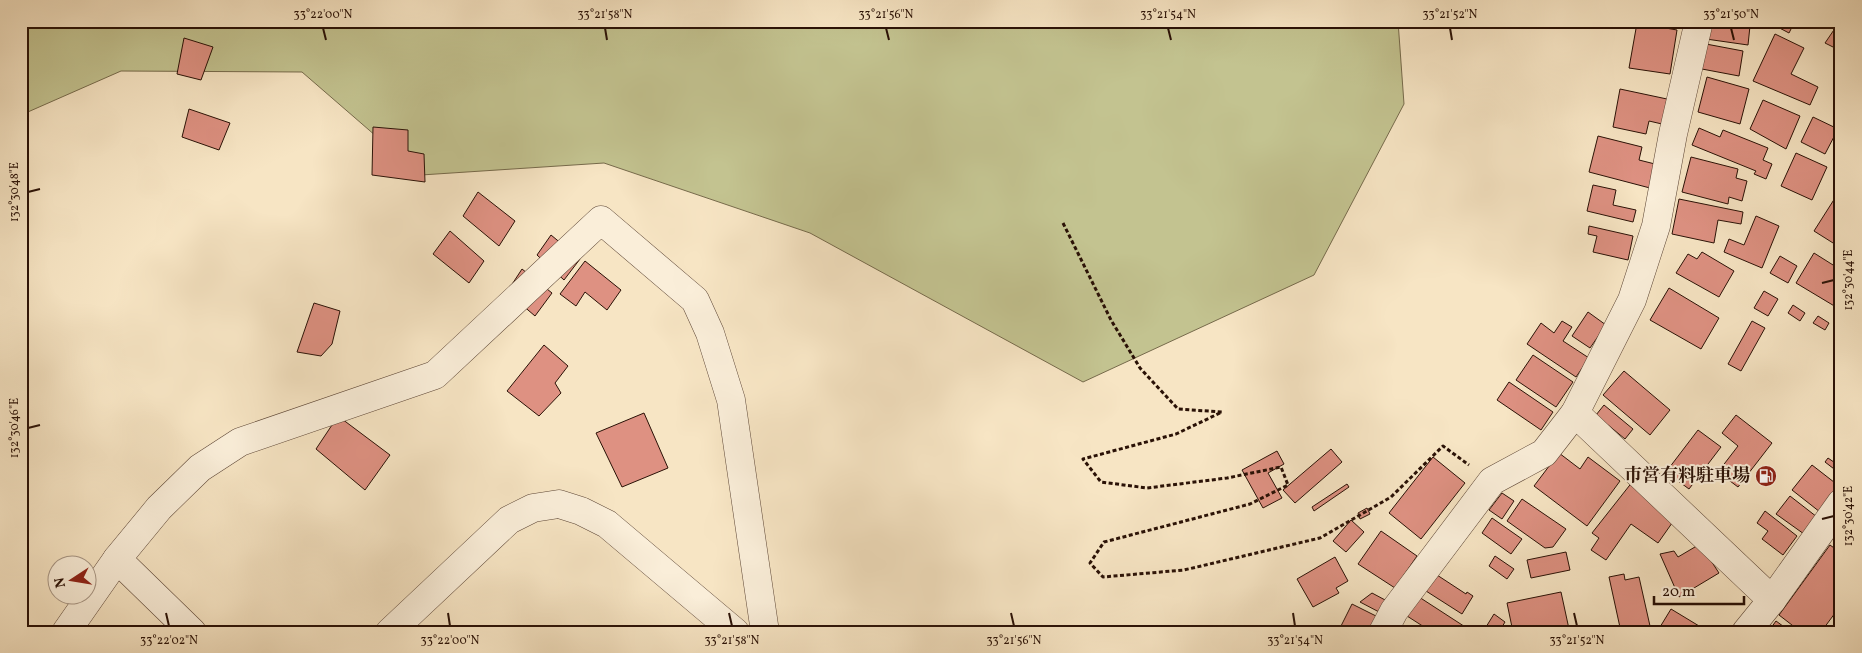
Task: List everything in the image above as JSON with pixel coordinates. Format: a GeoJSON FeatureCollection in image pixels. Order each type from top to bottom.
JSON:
{"type":"FeatureCollection","features":[{"type":"Feature","properties":{"kind":"street"},"geometry":{"type":"LineString","coordinates":[[1383,632],[1394,611],[1492,481],[1544,454],[1576,413],[1632,300],[1656,226],[1673,134],[1699,21]]}},
{"type":"Feature","properties":{"kind":"street"},"geometry":{"type":"LineString","coordinates":[[66,632],[117,559],[160,508],[200,468],[240,442],[435,375],[601,220],[695,300],[710,333],[731,400],[765,632]]}},
{"type":"Feature","properties":{"kind":"street"},"geometry":{"type":"LineString","coordinates":[[1576,413],[1772,600]]}},
{"type":"Feature","properties":{"kind":"street"},"geometry":{"type":"LineString","coordinates":[[1746,632],[1772,600],[1841,503]]}},
{"type":"Feature","properties":{"kind":"street"},"geometry":{"type":"LineString","coordinates":[[390,632],[509,520],[533,508],[559,504],[582,511],[607,524],[734,632]]}},
{"type":"Feature","properties":{"kind":"street"},"geometry":{"type":"LineString","coordinates":[[117,559],[192,632]]}},
{"type":"Feature","properties":{"kind":"path"},"geometry":{"type":"LineString","coordinates":[[1063,223],[1111,320],[1140,368],[1178,409],[1222,412],[1176,434],[1083,460],[1101,482],[1147,488],[1227,478],[1281,467],[1288,485],[1250,504],[1104,542],[1090,563],[1103,577],[1184,570],[1320,538],[1391,497],[1443,446],[1492,481]]}},
{"type":"Feature","properties":{"kind":"green space"},"geometry":{"type":"Polygon","coordinates":[[[21,21],[1398,21],[1404,104],[1314,275],[1083,382],[810,233],[604,163],[421,175],[302,72],[121,71],[21,115],[21,21]]]}},
{"type":"Feature","properties":{"kind":"building"},"geometry":{"type":"Polygon","coordinates":[[[1709,21],[1750,26],[1748,45],[1706,39],[1709,21]]]}},
{"type":"Feature","properties":{"kind":"building"},"geometry":{"type":"Polygon","coordinates":[[[1771,21],[1795,21],[1789,33],[1770,23],[1771,21]]]}},
{"type":"Feature","properties":{"kind":"building"},"geometry":{"type":"Polygon","coordinates":[[[1841,21],[1841,51],[1825,43],[1841,21]]]}},
{"type":"Feature","properties":{"kind":"building"},"geometry":{"type":"Polygon","coordinates":[[[1637,23],[1677,30],[1670,74],[1629,68],[1637,23]]]}},
{"type":"Feature","properties":{"kind":"building"},"geometry":{"type":"Polygon","coordinates":[[[1775,34],[1804,48],[1791,74],[1818,87],[1810,105],[1753,81],[1775,34]]]}},
{"type":"Feature","properties":{"kind":"building"},"geometry":{"type":"Polygon","coordinates":[[[184,38],[213,47],[201,80],[177,74],[184,38]]]}},
{"type":"Feature","properties":{"kind":"building"},"geometry":{"type":"Polygon","coordinates":[[[1706,44],[1743,51],[1739,76],[1702,69],[1706,44]]]}},
{"type":"Feature","properties":{"kind":"building"},"geometry":{"type":"Polygon","coordinates":[[[1707,77],[1749,89],[1740,124],[1698,112],[1707,77]]]}},
{"type":"Feature","properties":{"kind":"building"},"geometry":{"type":"Polygon","coordinates":[[[1620,89],[1667,99],[1662,124],[1649,121],[1646,134],[1613,127],[1620,89]]]}},
{"type":"Feature","properties":{"kind":"building"},"geometry":{"type":"Polygon","coordinates":[[[1841,89],[1841,106],[1834,103],[1841,89]]]}},
{"type":"Feature","properties":{"kind":"building"},"geometry":{"type":"Polygon","coordinates":[[[1763,100],[1800,116],[1786,149],[1750,129],[1763,100]]]}},
{"type":"Feature","properties":{"kind":"building"},"geometry":{"type":"Polygon","coordinates":[[[189,109],[230,123],[219,150],[182,137],[189,109]]]}},
{"type":"Feature","properties":{"kind":"building"},"geometry":{"type":"Polygon","coordinates":[[[1813,117],[1838,129],[1825,154],[1801,142],[1813,117]]]}},
{"type":"Feature","properties":{"kind":"building"},"geometry":{"type":"Polygon","coordinates":[[[373,127],[408,130],[408,151],[424,154],[425,182],[372,175],[373,127]]]}},
{"type":"Feature","properties":{"kind":"building"},"geometry":{"type":"Polygon","coordinates":[[[1699,128],[1720,137],[1723,130],[1768,148],[1763,160],[1772,164],[1766,179],[1754,174],[1756,171],[1692,145],[1699,128]]]}},
{"type":"Feature","properties":{"kind":"building"},"geometry":{"type":"Polygon","coordinates":[[[1598,136],[1642,147],[1639,160],[1655,164],[1650,188],[1589,172],[1598,136]]]}},
{"type":"Feature","properties":{"kind":"building"},"geometry":{"type":"Polygon","coordinates":[[[1796,153],[1827,167],[1812,200],[1781,186],[1796,153]]]}},
{"type":"Feature","properties":{"kind":"building"},"geometry":{"type":"Polygon","coordinates":[[[1691,157],[1738,169],[1736,178],[1747,181],[1742,201],[1729,197],[1728,204],[1682,192],[1691,157]]]}},
{"type":"Feature","properties":{"kind":"building"},"geometry":{"type":"Polygon","coordinates":[[[1593,185],[1616,190],[1613,205],[1636,210],[1633,222],[1587,211],[1593,185]]]}},
{"type":"Feature","properties":{"kind":"building"},"geometry":{"type":"Polygon","coordinates":[[[478,192],[515,221],[499,246],[463,216],[478,192]]]}},
{"type":"Feature","properties":{"kind":"building"},"geometry":{"type":"Polygon","coordinates":[[[1835,198],[1841,202],[1841,248],[1814,231],[1835,198]]]}},
{"type":"Feature","properties":{"kind":"building"},"geometry":{"type":"Polygon","coordinates":[[[1679,199],[1743,212],[1741,224],[1718,220],[1714,243],[1672,234],[1679,199]]]}},
{"type":"Feature","properties":{"kind":"building"},"geometry":{"type":"Polygon","coordinates":[[[1756,216],[1779,226],[1762,268],[1724,252],[1729,239],[1744,245],[1756,216]]]}},
{"type":"Feature","properties":{"kind":"building"},"geometry":{"type":"Polygon","coordinates":[[[1589,226],[1633,236],[1628,260],[1593,252],[1597,236],[1588,234],[1589,226]]]}},
{"type":"Feature","properties":{"kind":"building"},"geometry":{"type":"Polygon","coordinates":[[[450,231],[484,261],[469,283],[433,254],[450,231]]]}},
{"type":"Feature","properties":{"kind":"building"},"geometry":{"type":"Polygon","coordinates":[[[551,235],[580,259],[564,280],[537,255],[551,235]]]}},
{"type":"Feature","properties":{"kind":"building"},"geometry":{"type":"Polygon","coordinates":[[[1702,252],[1734,271],[1719,297],[1676,273],[1688,254],[1697,259],[1702,252]]]}},
{"type":"Feature","properties":{"kind":"building"},"geometry":{"type":"Polygon","coordinates":[[[1814,253],[1841,270],[1841,310],[1796,283],[1814,253]]]}},
{"type":"Feature","properties":{"kind":"building"},"geometry":{"type":"Polygon","coordinates":[[[1780,256],[1797,266],[1788,283],[1770,273],[1780,256]]]}},
{"type":"Feature","properties":{"kind":"building"},"geometry":{"type":"Polygon","coordinates":[[[585,261],[621,290],[607,310],[585,292],[576,306],[560,294],[585,261]]]}},
{"type":"Feature","properties":{"kind":"building"},"geometry":{"type":"Polygon","coordinates":[[[522,269],[552,293],[535,316],[507,292],[522,269]]]}},
{"type":"Feature","properties":{"kind":"building"},"geometry":{"type":"Polygon","coordinates":[[[1669,288],[1719,318],[1701,349],[1650,320],[1669,288]]]}},
{"type":"Feature","properties":{"kind":"building"},"geometry":{"type":"Polygon","coordinates":[[[1764,291],[1778,299],[1768,316],[1754,308],[1764,291]]]}},
{"type":"Feature","properties":{"kind":"building"},"geometry":{"type":"Polygon","coordinates":[[[314,303],[340,311],[332,344],[321,356],[297,352],[314,303]]]}},
{"type":"Feature","properties":{"kind":"building"},"geometry":{"type":"Polygon","coordinates":[[[1793,305],[1805,313],[1800,321],[1788,313],[1793,305]]]}},
{"type":"Feature","properties":{"kind":"building"},"geometry":{"type":"Polygon","coordinates":[[[1588,312],[1606,325],[1590,348],[1572,336],[1588,312]]]}},
{"type":"Feature","properties":{"kind":"building"},"geometry":{"type":"Polygon","coordinates":[[[1818,316],[1829,323],[1825,330],[1813,323],[1818,316]]]}},
{"type":"Feature","properties":{"kind":"building"},"geometry":{"type":"Polygon","coordinates":[[[1562,321],[1572,327],[1563,341],[1589,358],[1576,377],[1527,344],[1541,323],[1554,333],[1562,321]]]}},
{"type":"Feature","properties":{"kind":"building"},"geometry":{"type":"Polygon","coordinates":[[[1752,321],[1765,328],[1741,371],[1728,364],[1752,321]]]}},
{"type":"Feature","properties":{"kind":"building"},"geometry":{"type":"Polygon","coordinates":[[[544,345],[568,366],[555,383],[561,393],[539,416],[507,391],[544,345]]]}},
{"type":"Feature","properties":{"kind":"building"},"geometry":{"type":"Polygon","coordinates":[[[1533,355],[1573,382],[1556,407],[1516,380],[1533,355]]]}},
{"type":"Feature","properties":{"kind":"building"},"geometry":{"type":"Polygon","coordinates":[[[1624,371],[1670,410],[1650,435],[1603,395],[1624,371]]]}},
{"type":"Feature","properties":{"kind":"building"},"geometry":{"type":"Polygon","coordinates":[[[1509,382],[1553,412],[1541,430],[1497,400],[1509,382]]]}},
{"type":"Feature","properties":{"kind":"building"},"geometry":{"type":"Polygon","coordinates":[[[1604,405],[1633,429],[1625,439],[1596,415],[1604,405]]]}},
{"type":"Feature","properties":{"kind":"building"},"geometry":{"type":"Polygon","coordinates":[[[644,413],[668,468],[622,487],[596,433],[644,413]]]}},
{"type":"Feature","properties":{"kind":"building"},"geometry":{"type":"Polygon","coordinates":[[[1736,415],[1772,443],[1738,487],[1718,472],[1738,446],[1722,433],[1736,415]]]}},
{"type":"Feature","properties":{"kind":"building"},"geometry":{"type":"Polygon","coordinates":[[[338,416],[390,455],[365,490],[316,449],[338,416]]]}},
{"type":"Feature","properties":{"kind":"building"},"geometry":{"type":"Polygon","coordinates":[[[1698,430],[1721,447],[1689,489],[1666,472],[1698,430]]]}},
{"type":"Feature","properties":{"kind":"building"},"geometry":{"type":"Polygon","coordinates":[[[1331,449],[1342,462],[1295,503],[1283,490],[1331,449]]]}},
{"type":"Feature","properties":{"kind":"building"},"geometry":{"type":"Polygon","coordinates":[[[1277,451],[1284,464],[1268,473],[1282,498],[1263,508],[1242,470],[1277,451]]]}},
{"type":"Feature","properties":{"kind":"building"},"geometry":{"type":"Polygon","coordinates":[[[1559,453],[1580,469],[1588,457],[1620,481],[1587,526],[1534,486],[1559,453]]]}},
{"type":"Feature","properties":{"kind":"building"},"geometry":{"type":"Polygon","coordinates":[[[1433,457],[1465,483],[1421,539],[1389,513],[1433,457]]]}},
{"type":"Feature","properties":{"kind":"building"},"geometry":{"type":"Polygon","coordinates":[[[1828,458],[1841,467],[1838,472],[1825,462],[1828,458]]]}},
{"type":"Feature","properties":{"kind":"building"},"geometry":{"type":"Polygon","coordinates":[[[1812,465],[1839,486],[1820,512],[1792,490],[1812,465]]]}},
{"type":"Feature","properties":{"kind":"building"},"geometry":{"type":"Polygon","coordinates":[[[1633,481],[1677,516],[1658,543],[1631,524],[1606,560],[1591,550],[1599,538],[1592,533],[1633,481]]]}},
{"type":"Feature","properties":{"kind":"building"},"geometry":{"type":"Polygon","coordinates":[[[1347,484],[1349,487],[1314,511],[1312,507],[1347,484]]]}},
{"type":"Feature","properties":{"kind":"building"},"geometry":{"type":"Polygon","coordinates":[[[1502,493],[1514,501],[1502,519],[1489,510],[1502,493]]]}},
{"type":"Feature","properties":{"kind":"building"},"geometry":{"type":"Polygon","coordinates":[[[1790,496],[1817,517],[1804,534],[1776,514],[1790,496]]]}},
{"type":"Feature","properties":{"kind":"building"},"geometry":{"type":"Polygon","coordinates":[[[1522,499],[1566,529],[1553,547],[1545,548],[1507,521],[1522,499]]]}},
{"type":"Feature","properties":{"kind":"building"},"geometry":{"type":"Polygon","coordinates":[[[1367,508],[1370,514],[1360,519],[1358,513],[1367,508]]]}},
{"type":"Feature","properties":{"kind":"building"},"geometry":{"type":"Polygon","coordinates":[[[1765,511],[1797,536],[1783,555],[1762,539],[1768,531],[1757,523],[1765,511]]]}},
{"type":"Feature","properties":{"kind":"building"},"geometry":{"type":"Polygon","coordinates":[[[1492,518],[1522,539],[1511,554],[1482,533],[1492,518]]]}},
{"type":"Feature","properties":{"kind":"building"},"geometry":{"type":"Polygon","coordinates":[[[1351,520],[1364,532],[1346,552],[1333,541],[1351,520]]]}},
{"type":"Feature","properties":{"kind":"building"},"geometry":{"type":"Polygon","coordinates":[[[1381,531],[1417,556],[1395,588],[1358,564],[1381,531]]]}},
{"type":"Feature","properties":{"kind":"building"},"geometry":{"type":"Polygon","coordinates":[[[1700,544],[1719,573],[1679,597],[1660,554],[1674,551],[1678,557],[1700,544]]]}},
{"type":"Feature","properties":{"kind":"building"},"geometry":{"type":"Polygon","coordinates":[[[1830,545],[1841,553],[1841,605],[1821,632],[1801,632],[1779,615],[1830,545]]]}},
{"type":"Feature","properties":{"kind":"building"},"geometry":{"type":"Polygon","coordinates":[[[1566,552],[1570,570],[1531,578],[1527,560],[1566,552]]]}},
{"type":"Feature","properties":{"kind":"building"},"geometry":{"type":"Polygon","coordinates":[[[1495,556],[1514,569],[1507,579],[1489,566],[1495,556]]]}},
{"type":"Feature","properties":{"kind":"building"},"geometry":{"type":"Polygon","coordinates":[[[1335,557],[1348,581],[1336,588],[1339,593],[1313,607],[1297,579],[1335,557]]]}},
{"type":"Feature","properties":{"kind":"building"},"geometry":{"type":"Polygon","coordinates":[[[1624,574],[1625,580],[1639,577],[1650,626],[1621,632],[1609,577],[1624,574]]]}},
{"type":"Feature","properties":{"kind":"building"},"geometry":{"type":"Polygon","coordinates":[[[1437,575],[1466,594],[1467,592],[1473,596],[1462,614],[1426,591],[1437,575]]]}},
{"type":"Feature","properties":{"kind":"building"},"geometry":{"type":"Polygon","coordinates":[[[1561,592],[1569,629],[1555,632],[1513,632],[1507,603],[1561,592]]]}},
{"type":"Feature","properties":{"kind":"building"},"geometry":{"type":"Polygon","coordinates":[[[1372,593],[1387,601],[1381,613],[1360,602],[1372,593]]]}},
{"type":"Feature","properties":{"kind":"building"},"geometry":{"type":"Polygon","coordinates":[[[1419,597],[1473,632],[1432,632],[1407,616],[1419,597]]]}},
{"type":"Feature","properties":{"kind":"building"},"geometry":{"type":"Polygon","coordinates":[[[1352,604],[1378,617],[1370,632],[1338,632],[1352,604]]]}},
{"type":"Feature","properties":{"kind":"building"},"geometry":{"type":"Polygon","coordinates":[[[1671,609],[1709,632],[1657,632],[1671,609]]]}},
{"type":"Feature","properties":{"kind":"building"},"geometry":{"type":"Polygon","coordinates":[[[1494,614],[1505,622],[1499,632],[1493,632],[1486,627],[1494,614]]]}},
{"type":"Feature","properties":{"kind":"building"},"geometry":{"type":"Polygon","coordinates":[[[1776,621],[1791,632],[1768,632],[1776,621]]]}},
{"type":"Feature","properties":{"kind":"building"},"geometry":{"type":"Polygon","coordinates":[[[1400,624],[1412,632],[1396,632],[1400,624]]]}},
{"type":"Feature","properties":{"kind":"place","name":"市営有料駐車場"},"geometry":{"type":"Point","coordinates":[1766,476]}}]}
